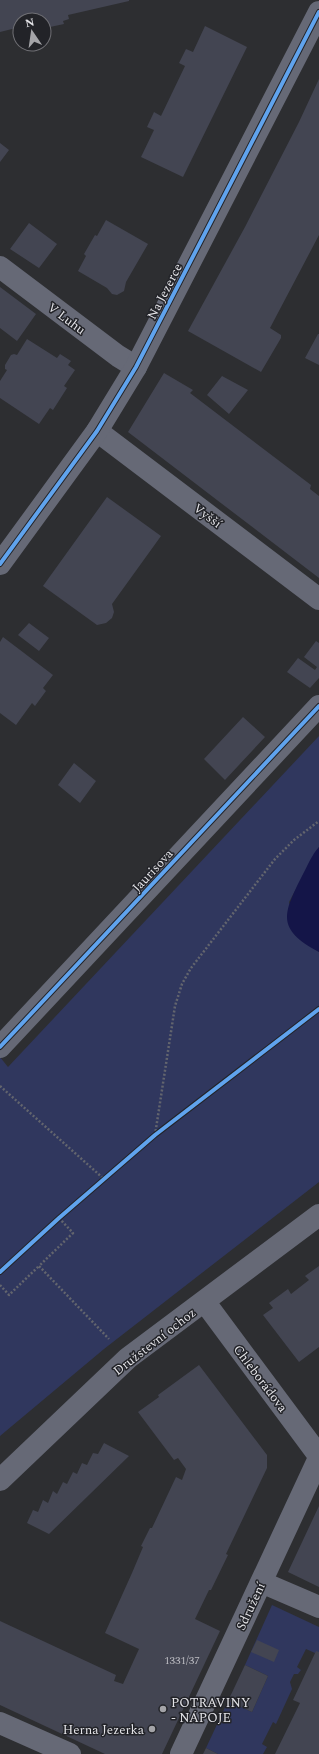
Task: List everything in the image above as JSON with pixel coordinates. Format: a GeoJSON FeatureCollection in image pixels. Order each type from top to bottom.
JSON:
{"type":"FeatureCollection","features":[{"type":"Feature","properties":{"kind":"street","name":"Na Jezerce"},"geometry":{"type":"LineString","coordinates":[[0,564],[97,431],[136,367],[319,12]]}},
{"type":"Feature","properties":{"kind":"street","name":"V Luhu"},"geometry":{"type":"LineString","coordinates":[[0,267],[118,356],[136,367]]}},
{"type":"Feature","properties":{"kind":"street","name":"Vyšší"},"geometry":{"type":"LineString","coordinates":[[97,431],[319,599]]}},
{"type":"Feature","properties":{"kind":"street","name":"Jaurisova"},"geometry":{"type":"LineString","coordinates":[[0,1047],[319,706]]}},
{"type":"Feature","properties":{"kind":"street","name":"Družstevní ochoz"},"geometry":{"type":"LineString","coordinates":[[0,1480],[128,1358],[319,1215]]}},
{"type":"Feature","properties":{"kind":"street","name":"Chleborádova"},"geometry":{"type":"LineString","coordinates":[[204,1301],[319,1457]]}},
{"type":"Feature","properties":{"kind":"street","name":"Sdružení"},"geometry":{"type":"LineString","coordinates":[[182,1754],[319,1457]]}},
{"type":"Feature","properties":{"kind":"street"},"geometry":{"type":"LineString","coordinates":[[261,1582],[319,1607]]}},
{"type":"Feature","properties":{"kind":"street"},"geometry":{"type":"LineString","coordinates":[[2,1729],[70,1754]]}},
{"type":"Feature","properties":{"kind":"path"},"geometry":{"type":"LineString","coordinates":[[155,1135],[176,1006],[182,984],[191,968],[275,859],[294,840],[319,821]]}},
{"type":"Feature","properties":{"kind":"path"},"geometry":{"type":"LineString","coordinates":[[0,1272],[59,1218],[155,1135],[319,1009]]}},
{"type":"Feature","properties":{"kind":"path"},"geometry":{"type":"LineString","coordinates":[[0,1086],[104,1179]]}},
{"type":"Feature","properties":{"kind":"path"},"geometry":{"type":"LineString","coordinates":[[0,1285],[9,1295],[73,1233],[59,1218]]}},
{"type":"Feature","properties":{"kind":"path"},"geometry":{"type":"LineString","coordinates":[[39,1266],[128,1358]]}},
{"type":"Feature","properties":{"kind":"shaded area"},"geometry":{"type":"Polygon","coordinates":[[[319,736],[319,847],[289,902],[295,935],[319,952],[319,1182],[104,1349],[0,1436],[0,1057],[8,1067],[319,736]]]}},
{"type":"Feature","properties":{"kind":"shaded area"},"geometry":{"type":"Polygon","coordinates":[[[319,847],[319,952],[305,944],[296,936],[290,928],[287,920],[288,911],[296,889],[312,857],[319,847]]]}},
{"type":"Feature","properties":{"kind":"shaded area"},"geometry":{"type":"Polygon","coordinates":[[[272,1605],[319,1627],[319,1652],[315,1653],[306,1649],[297,1667],[301,1670],[298,1674],[294,1674],[290,1682],[292,1689],[276,1724],[273,1722],[262,1744],[267,1747],[263,1754],[218,1754],[206,1748],[228,1701],[252,1712],[268,1676],[245,1665],[272,1605]]]}},
{"type":"Feature","properties":{"kind":"building"},"geometry":{"type":"Polygon","coordinates":[[[0,0],[129,0],[68,15],[69,19],[63,21],[64,24],[52,27],[52,12],[12,12],[12,29],[0,32],[0,0]]]}},
{"type":"Feature","properties":{"kind":"building"},"geometry":{"type":"Polygon","coordinates":[[[205,26],[247,47],[183,177],[141,157],[154,130],[147,127],[154,112],[161,116],[185,66],[179,63],[186,49],[193,52],[205,26]]]}},
{"type":"Feature","properties":{"kind":"building"},"geometry":{"type":"Polygon","coordinates":[[[319,79],[319,235],[270,328],[281,335],[281,338],[261,372],[188,331],[245,227],[299,122],[319,79]]]}},
{"type":"Feature","properties":{"kind":"building"},"geometry":{"type":"Polygon","coordinates":[[[0,143],[9,150],[0,162],[0,143]]]}},
{"type":"Feature","properties":{"kind":"building"},"geometry":{"type":"Polygon","coordinates":[[[106,220],[148,244],[126,282],[124,291],[117,295],[112,294],[107,288],[78,271],[86,256],[84,254],[106,220]]]}},
{"type":"Feature","properties":{"kind":"building"},"geometry":{"type":"Polygon","coordinates":[[[29,223],[57,244],[39,268],[10,249],[29,223]]]}},
{"type":"Feature","properties":{"kind":"building"},"geometry":{"type":"Polygon","coordinates":[[[0,287],[36,314],[17,341],[0,328],[0,287]]]}},
{"type":"Feature","properties":{"kind":"building"},"geometry":{"type":"Polygon","coordinates":[[[319,334],[319,365],[305,358],[319,334]]]}},
{"type":"Feature","properties":{"kind":"building"},"geometry":{"type":"Polygon","coordinates":[[[27,339],[57,358],[60,354],[71,361],[68,365],[75,370],[64,386],[67,388],[53,410],[50,408],[39,424],[0,398],[0,381],[7,370],[5,369],[5,365],[11,355],[17,355],[27,339]]]}},
{"type":"Feature","properties":{"kind":"building"},"geometry":{"type":"Polygon","coordinates":[[[164,373],[193,390],[190,393],[311,485],[310,489],[319,496],[319,578],[128,432],[164,373]]]}},
{"type":"Feature","properties":{"kind":"building"},"geometry":{"type":"Polygon","coordinates":[[[222,376],[248,390],[229,414],[207,395],[222,376]]]}},
{"type":"Feature","properties":{"kind":"building"},"geometry":{"type":"Polygon","coordinates":[[[107,497],[161,536],[112,604],[114,612],[112,618],[106,623],[97,625],[43,586],[107,497]]]}},
{"type":"Feature","properties":{"kind":"building"},"geometry":{"type":"Polygon","coordinates":[[[29,623],[49,638],[39,651],[18,635],[29,623]]]}},
{"type":"Feature","properties":{"kind":"building"},"geometry":{"type":"Polygon","coordinates":[[[3,637],[53,675],[43,688],[46,691],[35,706],[32,703],[16,725],[0,713],[0,642],[3,637]]]}},
{"type":"Feature","properties":{"kind":"building"},"geometry":{"type":"Polygon","coordinates":[[[316,641],[319,643],[319,678],[310,688],[287,672],[298,658],[315,670],[317,667],[304,657],[316,641]]]}},
{"type":"Feature","properties":{"kind":"building"},"geometry":{"type":"Polygon","coordinates":[[[243,717],[265,737],[225,780],[204,759],[243,717]]]}},
{"type":"Feature","properties":{"kind":"building"},"geometry":{"type":"Polygon","coordinates":[[[74,763],[96,781],[80,803],[58,785],[74,763]]]}},
{"type":"Feature","properties":{"kind":"building"},"geometry":{"type":"Polygon","coordinates":[[[319,1266],[319,1347],[299,1362],[263,1315],[273,1308],[269,1303],[288,1289],[291,1294],[309,1280],[305,1276],[319,1266]]]}},
{"type":"Feature","properties":{"kind":"building"},"geometry":{"type":"Polygon","coordinates":[[[199,1365],[267,1455],[267,1468],[226,1554],[228,1555],[195,1619],[220,1631],[162,1754],[105,1754],[0,1705],[0,1621],[116,1675],[114,1681],[123,1684],[139,1649],[105,1633],[143,1547],[141,1546],[150,1528],[152,1528],[176,1477],[182,1480],[186,1469],[178,1458],[174,1460],[138,1412],[159,1397],[158,1395],[199,1365]]]}},
{"type":"Feature","properties":{"kind":"building"},"geometry":{"type":"Polygon","coordinates":[[[104,1443],[129,1456],[49,1534],[27,1523],[33,1510],[38,1512],[43,1500],[48,1503],[53,1491],[57,1494],[63,1482],[67,1484],[73,1472],[77,1474],[82,1463],[87,1465],[93,1453],[98,1454],[104,1443]]]}},
{"type":"Feature","properties":{"kind":"building"},"geometry":{"type":"Polygon","coordinates":[[[319,1506],[319,1587],[288,1572],[319,1506]]]}},
{"type":"Feature","properties":{"kind":"building"},"geometry":{"type":"Polygon","coordinates":[[[257,1640],[279,1650],[274,1662],[251,1652],[257,1640]]]}},
{"type":"Feature","properties":{"kind":"building"},"geometry":{"type":"Polygon","coordinates":[[[316,1651],[319,1652],[319,1754],[275,1754],[300,1703],[293,1700],[316,1651]]]}},
{"type":"Feature","properties":{"kind":"building"},"geometry":{"type":"Polygon","coordinates":[[[245,1665],[268,1676],[252,1712],[228,1701],[245,1665]]]}},
{"type":"Feature","properties":{"kind":"building"},"geometry":{"type":"Polygon","coordinates":[[[206,1748],[218,1754],[203,1754],[206,1748]]]}},
{"type":"Feature","properties":{"kind":"cycle path"},"geometry":{"type":"LineString","coordinates":[[0,564],[97,431],[136,367],[319,12]]}},
{"type":"Feature","properties":{"kind":"cycle path"},"geometry":{"type":"LineString","coordinates":[[0,1047],[319,706]]}},
{"type":"Feature","properties":{"kind":"cycle path"},"geometry":{"type":"LineString","coordinates":[[0,1272],[59,1218],[155,1135],[319,1009]]}},
{"type":"Feature","properties":{"kind":"place","name":"POTRAVINY - NÁPOJE"},"geometry":{"type":"Point","coordinates":[163,1709]}},
{"type":"Feature","properties":{"kind":"place","name":"Herna Jezerka"},"geometry":{"type":"Point","coordinates":[152,1729]}}]}
